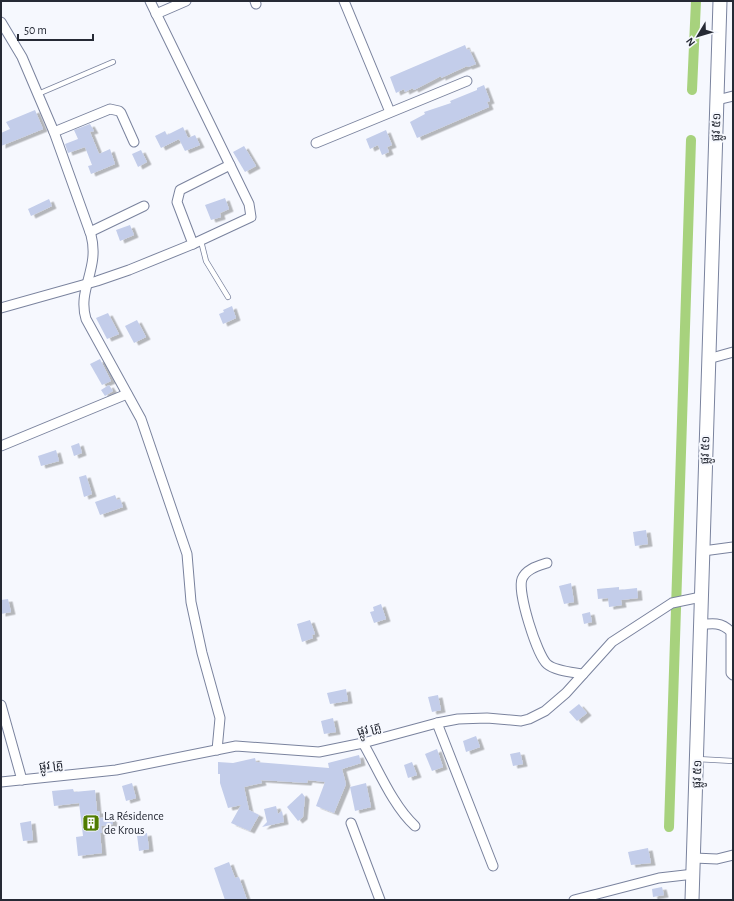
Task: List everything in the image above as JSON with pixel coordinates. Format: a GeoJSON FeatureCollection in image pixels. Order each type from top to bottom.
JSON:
{"type":"FeatureCollection","features":[{"type":"Feature","properties":{"kind":"main road","name":"ផ្លូវ ៥១"},"geometry":{"type":"LineString","coordinates":[[692,900],[694,874],[700,858],[698,759],[700,625],[696,597],[703,551],[720,1]]}},
{"type":"Feature","properties":{"kind":"street"},"geometry":{"type":"LineString","coordinates":[[1,308],[88,284],[197,243],[251,217],[249,204],[150,1]]}},
{"type":"Feature","properties":{"kind":"street"},"geometry":{"type":"LineString","coordinates":[[156,14],[186,1]]}},
{"type":"Feature","properties":{"kind":"street"},"geometry":{"type":"LineString","coordinates":[[344,1],[390,112]]}},
{"type":"Feature","properties":{"kind":"street"},"geometry":{"type":"LineString","coordinates":[[1,22],[22,57],[38,94],[54,132],[90,232],[94,250],[83,303],[86,318],[140,419],[186,554],[191,602],[202,653],[220,718],[217,750]]}},
{"type":"Feature","properties":{"kind":"street"},"geometry":{"type":"LineString","coordinates":[[316,143],[467,81]]}},
{"type":"Feature","properties":{"kind":"street"},"geometry":{"type":"LineString","coordinates":[[717,100],[733,96]]}},
{"type":"Feature","properties":{"kind":"street"},"geometry":{"type":"LineString","coordinates":[[54,132],[110,110],[116,110],[121,113],[134,142]]}},
{"type":"Feature","properties":{"kind":"street"},"geometry":{"type":"LineString","coordinates":[[197,243],[177,202],[180,190],[230,166]]}},
{"type":"Feature","properties":{"kind":"street"},"geometry":{"type":"LineString","coordinates":[[90,232],[144,206]]}},
{"type":"Feature","properties":{"kind":"street"},"geometry":{"type":"LineString","coordinates":[[708,358],[733,352]]}},
{"type":"Feature","properties":{"kind":"street"},"geometry":{"type":"LineString","coordinates":[[1,446],[127,394]]}},
{"type":"Feature","properties":{"kind":"street"},"geometry":{"type":"LineString","coordinates":[[703,551],[733,546]]}},
{"type":"Feature","properties":{"kind":"street"},"geometry":{"type":"LineString","coordinates":[[547,563],[526,572],[522,580],[521,590],[536,642],[546,663],[550,666],[582,674]]}},
{"type":"Feature","properties":{"kind":"street","name":"ផ្លូវ គ្រូ"},"geometry":{"type":"LineString","coordinates":[[1,782],[116,770],[245,745],[319,752],[363,743],[437,723],[473,718],[512,721],[529,719],[555,704],[566,694],[582,674],[612,642],[672,603],[696,597]]}},
{"type":"Feature","properties":{"kind":"street"},"geometry":{"type":"LineString","coordinates":[[700,625],[719,624],[725,626],[731,632],[731,673],[733,675]]}},
{"type":"Feature","properties":{"kind":"street"},"geometry":{"type":"LineString","coordinates":[[1,705],[22,780]]}},
{"type":"Feature","properties":{"kind":"street"},"geometry":{"type":"LineString","coordinates":[[437,723],[493,866]]}},
{"type":"Feature","properties":{"kind":"street"},"geometry":{"type":"LineString","coordinates":[[363,743],[399,807],[406,818],[415,826]]}},
{"type":"Feature","properties":{"kind":"street"},"geometry":{"type":"LineString","coordinates":[[351,823],[380,900]]}},
{"type":"Feature","properties":{"kind":"street"},"geometry":{"type":"LineString","coordinates":[[700,858],[717,859],[733,855]]}},
{"type":"Feature","properties":{"kind":"street"},"geometry":{"type":"LineString","coordinates":[[574,900],[659,878],[694,874]]}},
{"type":"Feature","properties":{"kind":"lane"},"geometry":{"type":"LineString","coordinates":[[38,94],[114,62]]}},
{"type":"Feature","properties":{"kind":"lane"},"geometry":{"type":"LineString","coordinates":[[197,243],[228,297]]}},
{"type":"Feature","properties":{"kind":"lane"},"geometry":{"type":"LineString","coordinates":[[698,759],[733,761]]}},
{"type":"Feature","properties":{"kind":"building"},"geometry":{"type":"Polygon","coordinates":[[[465,45],[467,50],[469,49],[476,64],[467,66],[441,78],[441,76],[414,90],[413,88],[405,92],[404,89],[396,93],[390,77],[465,45]]]}},
{"type":"Feature","properties":{"kind":"building"},"geometry":{"type":"Polygon","coordinates":[[[484,85],[490,101],[487,102],[489,107],[417,138],[410,122],[425,114],[424,112],[451,103],[450,101],[477,90],[477,88],[484,85]]]}},
{"type":"Feature","properties":{"kind":"building"},"geometry":{"type":"Polygon","coordinates":[[[35,110],[43,129],[1,146],[1,133],[10,129],[6,122],[35,110]]]}},
{"type":"Feature","properties":{"kind":"building"},"geometry":{"type":"Polygon","coordinates":[[[90,124],[94,131],[90,132],[99,154],[110,149],[115,164],[91,174],[88,166],[92,165],[85,147],[68,153],[65,144],[78,139],[74,130],[90,124]]]}},
{"type":"Feature","properties":{"kind":"building"},"geometry":{"type":"Polygon","coordinates":[[[183,127],[188,138],[195,135],[200,145],[185,151],[179,139],[161,148],[155,136],[165,131],[167,135],[183,127]]]}},
{"type":"Feature","properties":{"kind":"building"},"geometry":{"type":"Polygon","coordinates":[[[386,130],[392,145],[387,147],[389,152],[382,155],[378,145],[370,149],[366,139],[386,130]]]}},
{"type":"Feature","properties":{"kind":"building"},"geometry":{"type":"Polygon","coordinates":[[[244,146],[256,166],[245,172],[233,152],[244,146]]]}},
{"type":"Feature","properties":{"kind":"building"},"geometry":{"type":"Polygon","coordinates":[[[141,150],[147,162],[138,167],[132,154],[141,150]]]}},
{"type":"Feature","properties":{"kind":"building"},"geometry":{"type":"Polygon","coordinates":[[[225,198],[229,209],[220,213],[221,217],[211,220],[205,205],[225,198]]]}},
{"type":"Feature","properties":{"kind":"building"},"geometry":{"type":"Polygon","coordinates":[[[49,199],[52,206],[31,216],[28,209],[49,199]]]}},
{"type":"Feature","properties":{"kind":"building"},"geometry":{"type":"Polygon","coordinates":[[[130,225],[134,235],[120,241],[116,230],[130,225]]]}},
{"type":"Feature","properties":{"kind":"building"},"geometry":{"type":"Polygon","coordinates":[[[232,306],[236,318],[223,324],[219,314],[224,312],[223,310],[232,306]]]}},
{"type":"Feature","properties":{"kind":"building"},"geometry":{"type":"Polygon","coordinates":[[[108,313],[119,334],[107,339],[96,318],[108,313]]]}},
{"type":"Feature","properties":{"kind":"building"},"geometry":{"type":"Polygon","coordinates":[[[137,320],[146,337],[134,343],[125,326],[137,320]]]}},
{"type":"Feature","properties":{"kind":"building"},"geometry":{"type":"Polygon","coordinates":[[[100,359],[111,381],[102,385],[90,364],[100,359]]]}},
{"type":"Feature","properties":{"kind":"building"},"geometry":{"type":"Polygon","coordinates":[[[109,385],[113,391],[105,396],[101,390],[109,385]]]}},
{"type":"Feature","properties":{"kind":"building"},"geometry":{"type":"Polygon","coordinates":[[[79,443],[82,453],[74,456],[71,446],[79,443]]]}},
{"type":"Feature","properties":{"kind":"building"},"geometry":{"type":"Polygon","coordinates":[[[56,450],[59,461],[41,466],[38,456],[56,450]]]}},
{"type":"Feature","properties":{"kind":"building"},"geometry":{"type":"Polygon","coordinates":[[[86,475],[92,494],[84,497],[79,477],[86,475]]]}},
{"type":"Feature","properties":{"kind":"building"},"geometry":{"type":"Polygon","coordinates":[[[115,495],[117,500],[120,499],[123,507],[100,515],[95,502],[115,495]]]}},
{"type":"Feature","properties":{"kind":"building"},"geometry":{"type":"Polygon","coordinates":[[[646,530],[648,544],[635,546],[633,532],[646,530]]]}},
{"type":"Feature","properties":{"kind":"building"},"geometry":{"type":"Polygon","coordinates":[[[571,583],[574,602],[564,604],[559,586],[571,583]]]}},
{"type":"Feature","properties":{"kind":"building"},"geometry":{"type":"Polygon","coordinates":[[[619,587],[619,590],[637,588],[638,598],[621,600],[622,605],[609,607],[608,598],[598,599],[597,589],[619,587]]]}},
{"type":"Feature","properties":{"kind":"building"},"geometry":{"type":"Polygon","coordinates":[[[8,599],[11,612],[1,614],[1,600],[8,599]]]}},
{"type":"Feature","properties":{"kind":"building"},"geometry":{"type":"Polygon","coordinates":[[[381,604],[386,619],[374,623],[370,612],[374,611],[373,607],[381,604]]]}},
{"type":"Feature","properties":{"kind":"building"},"geometry":{"type":"Polygon","coordinates":[[[590,612],[592,622],[584,624],[582,614],[590,612]]]}},
{"type":"Feature","properties":{"kind":"building"},"geometry":{"type":"Polygon","coordinates":[[[310,620],[315,634],[312,635],[313,638],[302,642],[297,624],[310,620]]]}},
{"type":"Feature","properties":{"kind":"building"},"geometry":{"type":"Polygon","coordinates":[[[346,689],[348,701],[330,704],[327,693],[346,689]]]}},
{"type":"Feature","properties":{"kind":"building"},"geometry":{"type":"Polygon","coordinates":[[[438,695],[441,710],[432,712],[428,697],[438,695]]]}},
{"type":"Feature","properties":{"kind":"building"},"geometry":{"type":"Polygon","coordinates":[[[579,704],[587,713],[577,721],[569,712],[579,704]]]}},
{"type":"Feature","properties":{"kind":"building"},"geometry":{"type":"Polygon","coordinates":[[[333,718],[336,732],[324,734],[321,721],[333,718]]]}},
{"type":"Feature","properties":{"kind":"building"},"geometry":{"type":"Polygon","coordinates":[[[476,736],[480,747],[466,752],[463,741],[476,736]]]}},
{"type":"Feature","properties":{"kind":"building"},"geometry":{"type":"Polygon","coordinates":[[[437,749],[443,767],[432,771],[425,754],[437,749]]]}},
{"type":"Feature","properties":{"kind":"building"},"geometry":{"type":"Polygon","coordinates":[[[520,752],[523,764],[513,766],[510,754],[520,752]]]}},
{"type":"Feature","properties":{"kind":"building"},"geometry":{"type":"Polygon","coordinates":[[[359,755],[361,763],[342,769],[346,784],[334,813],[316,806],[325,782],[308,780],[307,783],[261,780],[262,783],[244,787],[249,810],[259,815],[250,831],[231,823],[241,805],[228,808],[220,783],[220,774],[218,774],[218,762],[233,763],[255,758],[256,762],[329,768],[328,763],[359,755]]]}},
{"type":"Feature","properties":{"kind":"building"},"geometry":{"type":"Polygon","coordinates":[[[412,762],[417,775],[408,778],[404,765],[412,762]]]}},
{"type":"Feature","properties":{"kind":"building"},"geometry":{"type":"Polygon","coordinates":[[[132,783],[136,798],[126,801],[122,786],[132,783]]]}},
{"type":"Feature","properties":{"kind":"building"},"geometry":{"type":"Polygon","coordinates":[[[366,783],[371,807],[355,811],[350,787],[366,783]]]}},
{"type":"Feature","properties":{"kind":"building"},"geometry":{"type":"Polygon","coordinates":[[[73,789],[74,792],[95,790],[97,811],[99,811],[100,818],[112,817],[113,824],[101,826],[102,833],[100,833],[102,853],[78,856],[76,837],[83,836],[79,803],[54,806],[52,791],[73,789]]]}},
{"type":"Feature","properties":{"kind":"building"},"geometry":{"type":"Polygon","coordinates":[[[302,793],[305,797],[303,817],[298,821],[287,807],[302,793]]]}},
{"type":"Feature","properties":{"kind":"building"},"geometry":{"type":"Polygon","coordinates":[[[276,806],[278,814],[282,811],[284,822],[262,827],[267,822],[264,809],[276,806]]]}},
{"type":"Feature","properties":{"kind":"building"},"geometry":{"type":"Polygon","coordinates":[[[31,821],[33,840],[23,841],[20,823],[31,821]]]}},
{"type":"Feature","properties":{"kind":"building"},"geometry":{"type":"Polygon","coordinates":[[[147,833],[149,849],[139,851],[137,835],[147,833]]]}},
{"type":"Feature","properties":{"kind":"building"},"geometry":{"type":"Polygon","coordinates":[[[648,848],[651,863],[631,865],[628,852],[648,848]]]}},
{"type":"Feature","properties":{"kind":"building"},"geometry":{"type":"Polygon","coordinates":[[[229,862],[235,878],[239,877],[247,900],[225,900],[214,868],[229,862]]]}},
{"type":"Feature","properties":{"kind":"building"},"geometry":{"type":"Polygon","coordinates":[[[662,887],[664,895],[653,897],[652,889],[662,887]]]}},
{"type":"Feature","properties":{"kind":"waterway"},"geometry":{"type":"LineString","coordinates":[[692,90],[696,1]]}},
{"type":"Feature","properties":{"kind":"waterway"},"geometry":{"type":"LineString","coordinates":[[669,827],[691,140]]}},
{"type":"Feature","properties":{"kind":"place","name":"La Résidence de Krous"},"geometry":{"type":"Point","coordinates":[91,823]}}]}
